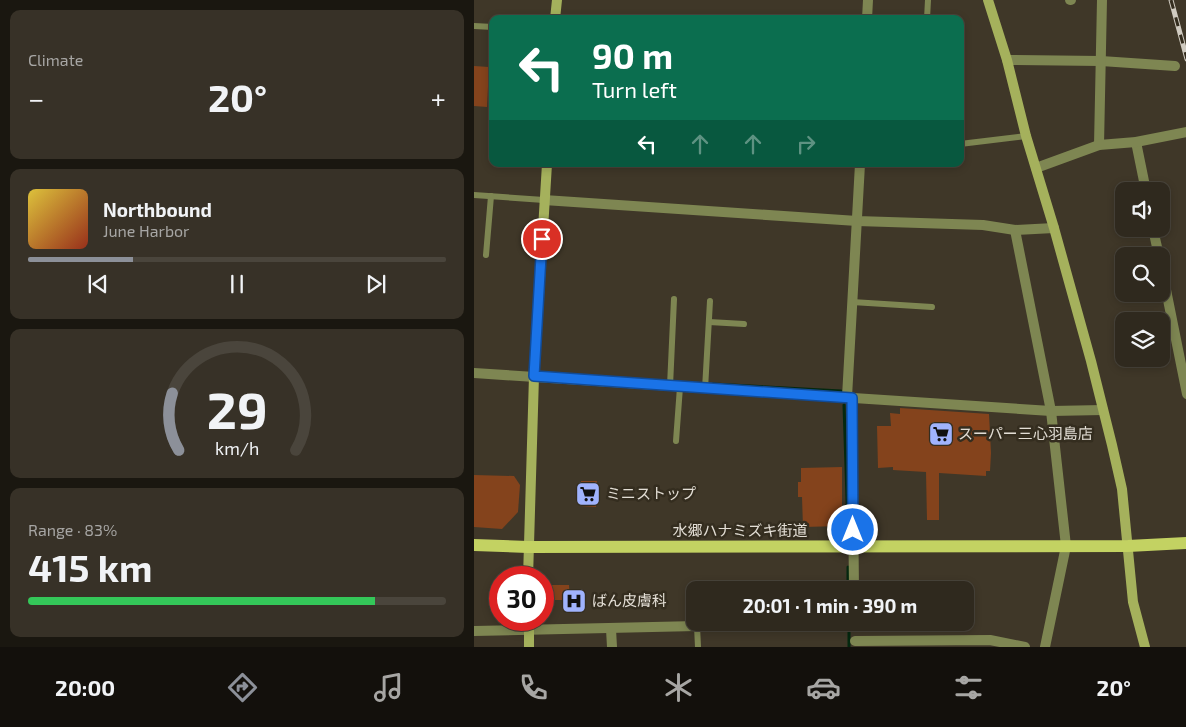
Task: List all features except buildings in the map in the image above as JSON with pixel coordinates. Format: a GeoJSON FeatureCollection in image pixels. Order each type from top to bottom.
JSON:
{"type":"FeatureCollection","features":[{"type":"Feature","properties":{"kind":"main road","name":"水郷ハナミズキ街道"},"geometry":{"type":"LineString","coordinates":[[474,545],[528,547],[854,548],[1128,546],[1186,543]]}},
{"type":"Feature","properties":{"kind":"street"},"geometry":{"type":"LineString","coordinates":[[556,15],[557,0]]}},
{"type":"Feature","properties":{"kind":"street"},"geometry":{"type":"LineString","coordinates":[[867,15],[868,0]]}},
{"type":"Feature","properties":{"kind":"street"},"geometry":{"type":"LineString","coordinates":[[988,0],[1007,60],[1026,136],[1054,228],[1103,410],[1122,490],[1133,602],[1146,647]]}},
{"type":"Feature","properties":{"kind":"street"},"geometry":{"type":"LineString","coordinates":[[1099,145],[1102,0]]}},
{"type":"Feature","properties":{"kind":"street"},"geometry":{"type":"LineString","coordinates":[[1007,60],[1101,61],[1175,66]]}},
{"type":"Feature","properties":{"kind":"street"},"geometry":{"type":"LineString","coordinates":[[1036,168],[1099,145],[1136,142],[1186,132]]}},
{"type":"Feature","properties":{"kind":"street"},"geometry":{"type":"LineString","coordinates":[[1136,142],[1144,182]]}},
{"type":"Feature","properties":{"kind":"street"},"geometry":{"type":"LineString","coordinates":[[528,566],[534,376],[547,167]]}},
{"type":"Feature","properties":{"kind":"street"},"geometry":{"type":"LineString","coordinates":[[854,581],[849,398],[852,302],[860,167]]}},
{"type":"Feature","properties":{"kind":"street"},"geometry":{"type":"LineString","coordinates":[[544,200],[857,220],[983,225],[1015,230],[1054,228]]}},
{"type":"Feature","properties":{"kind":"street"},"geometry":{"type":"LineString","coordinates":[[1015,230],[1051,411],[1066,546],[1045,647]]}},
{"type":"Feature","properties":{"kind":"street"},"geometry":{"type":"LineString","coordinates":[[1168,302],[1186,394]]}},
{"type":"Feature","properties":{"kind":"street"},"geometry":{"type":"LineString","coordinates":[[474,373],[1051,411],[1103,410]]}},
{"type":"Feature","properties":{"kind":"street"},"geometry":{"type":"LineString","coordinates":[[554,626],[611,628],[686,626]]}},
{"type":"Feature","properties":{"kind":"street"},"geometry":{"type":"LineString","coordinates":[[611,628],[612,647]]}},
{"type":"Feature","properties":{"kind":"street"},"geometry":{"type":"LineString","coordinates":[[474,631],[489,629]]}},
{"type":"Feature","properties":{"kind":"street"},"geometry":{"type":"LineString","coordinates":[[529,631],[529,647]]}},
{"type":"Feature","properties":{"kind":"street"},"geometry":{"type":"LineString","coordinates":[[854,631],[855,644],[990,640],[1025,647]]}},
{"type":"Feature","properties":{"kind":"lane"},"geometry":{"type":"LineString","coordinates":[[927,15],[928,0]]}},
{"type":"Feature","properties":{"kind":"lane"},"geometry":{"type":"LineString","coordinates":[[474,26],[489,27]]}},
{"type":"Feature","properties":{"kind":"lane"},"geometry":{"type":"LineString","coordinates":[[964,144],[1026,136]]}},
{"type":"Feature","properties":{"kind":"lane"},"geometry":{"type":"LineString","coordinates":[[474,195],[544,200]]}},
{"type":"Feature","properties":{"kind":"lane"},"geometry":{"type":"LineString","coordinates":[[486,255],[490,196]]}},
{"type":"Feature","properties":{"kind":"lane"},"geometry":{"type":"LineString","coordinates":[[674,299],[676,441]]}},
{"type":"Feature","properties":{"kind":"lane"},"geometry":{"type":"LineString","coordinates":[[705,389],[710,301]]}},
{"type":"Feature","properties":{"kind":"lane"},"geometry":{"type":"LineString","coordinates":[[852,302],[932,307]]}},
{"type":"Feature","properties":{"kind":"lane"},"geometry":{"type":"LineString","coordinates":[[708,322],[744,324]]}},
{"type":"Feature","properties":{"kind":"lane"},"geometry":{"type":"LineString","coordinates":[[697,631],[698,647]]}},
{"type":"Feature","properties":{"kind":"waterway"},"geometry":{"type":"LineString","coordinates":[[713,384],[841,391]]}},
{"type":"Feature","properties":{"kind":"waterway"},"geometry":{"type":"LineString","coordinates":[[844,405],[848,529]]}},
{"type":"Feature","properties":{"kind":"waterway"},"geometry":{"type":"LineString","coordinates":[[848,567],[848,581]]}},
{"type":"Feature","properties":{"kind":"waterway"},"geometry":{"type":"LineString","coordinates":[[849,631],[849,647]]}},
{"type":"Feature","properties":{"kind":"railway"},"geometry":{"type":"LineString","coordinates":[[1171,0],[1187,59]]}},
{"type":"Feature","properties":{"kind":"place","name":"スーパー三心羽島店"},"geometry":{"type":"Point","coordinates":[941,434]}},
{"type":"Feature","properties":{"kind":"place","name":"ミニストップ"},"geometry":{"type":"Point","coordinates":[588,494]}},
{"type":"Feature","properties":{"kind":"place","name":"ばん皮膚科"},"geometry":{"type":"Point","coordinates":[574,601]}},
{"type":"Feature","properties":{"kind":"route"},"geometry":{"type":"LineString","coordinates":[[542,239],[534,376],[852,398],[853,530]]}}]}
